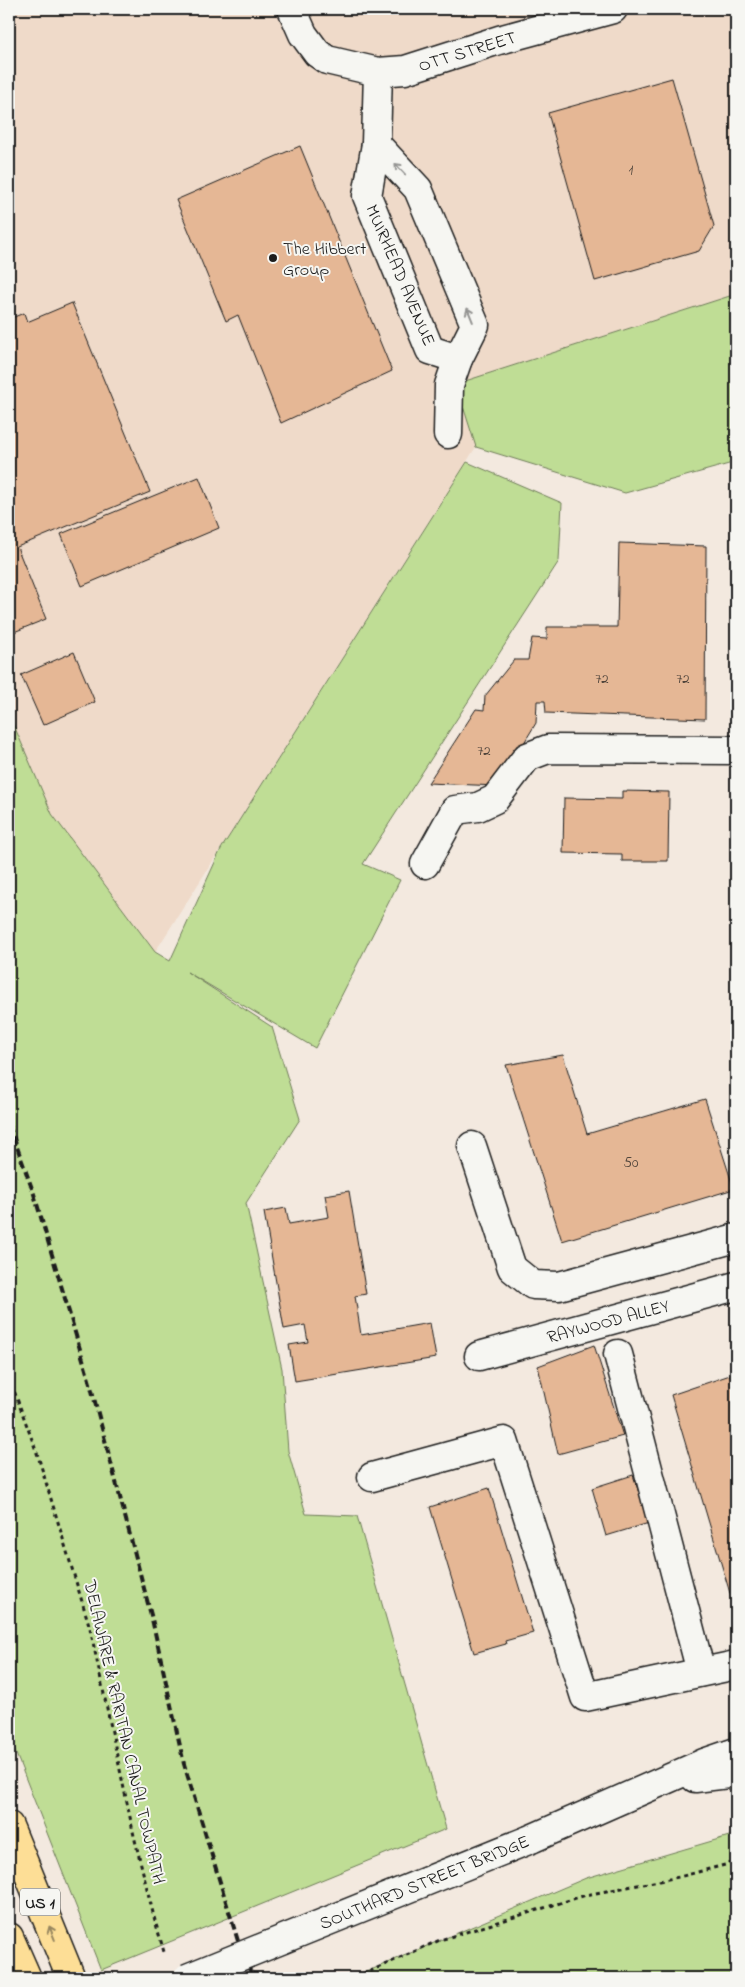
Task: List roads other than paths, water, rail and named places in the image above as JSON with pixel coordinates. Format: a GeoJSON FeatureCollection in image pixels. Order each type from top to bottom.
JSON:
{"type":"FeatureCollection","features":[{"type":"Feature","properties":{"kind":"highway","name":"US 1"},"geometry":{"type":"LineString","coordinates":[[9,1826],[71,1978]]}},
{"type":"Feature","properties":{"kind":"highway","name":"US 1"},"geometry":{"type":"LineString","coordinates":[[9,1937],[27,1978]]}},
{"type":"Feature","properties":{"kind":"street"},"geometry":{"type":"LineString","coordinates":[[292,9],[303,34],[317,53],[327,60],[378,72]]}},
{"type":"Feature","properties":{"kind":"street","name":"OTT STREET"},"geometry":{"type":"LineString","coordinates":[[378,72],[405,70],[499,40],[613,9]]}},
{"type":"Feature","properties":{"kind":"street","name":"MUIRHEAD AVENUE"},"geometry":{"type":"LineString","coordinates":[[378,72],[376,144],[367,196],[430,350],[458,359]]}},
{"type":"Feature","properties":{"kind":"street","name":"MUIRHEAD AVENUE"},"geometry":{"type":"LineString","coordinates":[[376,144],[418,189],[475,325],[458,359],[448,385],[448,434]]}},
{"type":"Feature","properties":{"kind":"street"},"geometry":{"type":"LineString","coordinates":[[425,864],[455,810],[478,807],[495,799],[528,757],[548,749],[736,750]]}},
{"type":"Feature","properties":{"kind":"street"},"geometry":{"type":"LineString","coordinates":[[472,1146],[512,1268],[533,1285],[559,1286],[736,1238]]}},
{"type":"Feature","properties":{"kind":"street","name":"RAYWOOD ALLEY"},"geometry":{"type":"LineString","coordinates":[[480,1356],[736,1286]]}},
{"type":"Feature","properties":{"kind":"street"},"geometry":{"type":"LineString","coordinates":[[618,1354],[701,1672]]}},
{"type":"Feature","properties":{"kind":"street"},"geometry":{"type":"LineString","coordinates":[[372,1477],[504,1441],[585,1697],[736,1665]]}},
{"type":"Feature","properties":{"kind":"street","name":"SOUTHARD STREET BRIDGE"},"geometry":{"type":"LineString","coordinates":[[187,1978],[531,1839],[704,1763],[736,1752]]}},
{"type":"Feature","properties":{"kind":"street"},"geometry":{"type":"LineString","coordinates":[[659,1783],[736,1773]]}},
{"type":"Feature","properties":{"kind":"railway"},"geometry":{"type":"LineString","coordinates":[[9,1125],[34,1194],[90,1383],[152,1619],[184,1764],[238,1941],[253,1978]]}},
{"type":"Feature","properties":{"kind":"place","name":"The Hibbert Group"},"geometry":{"type":"Point","coordinates":[273,258]}}]}
